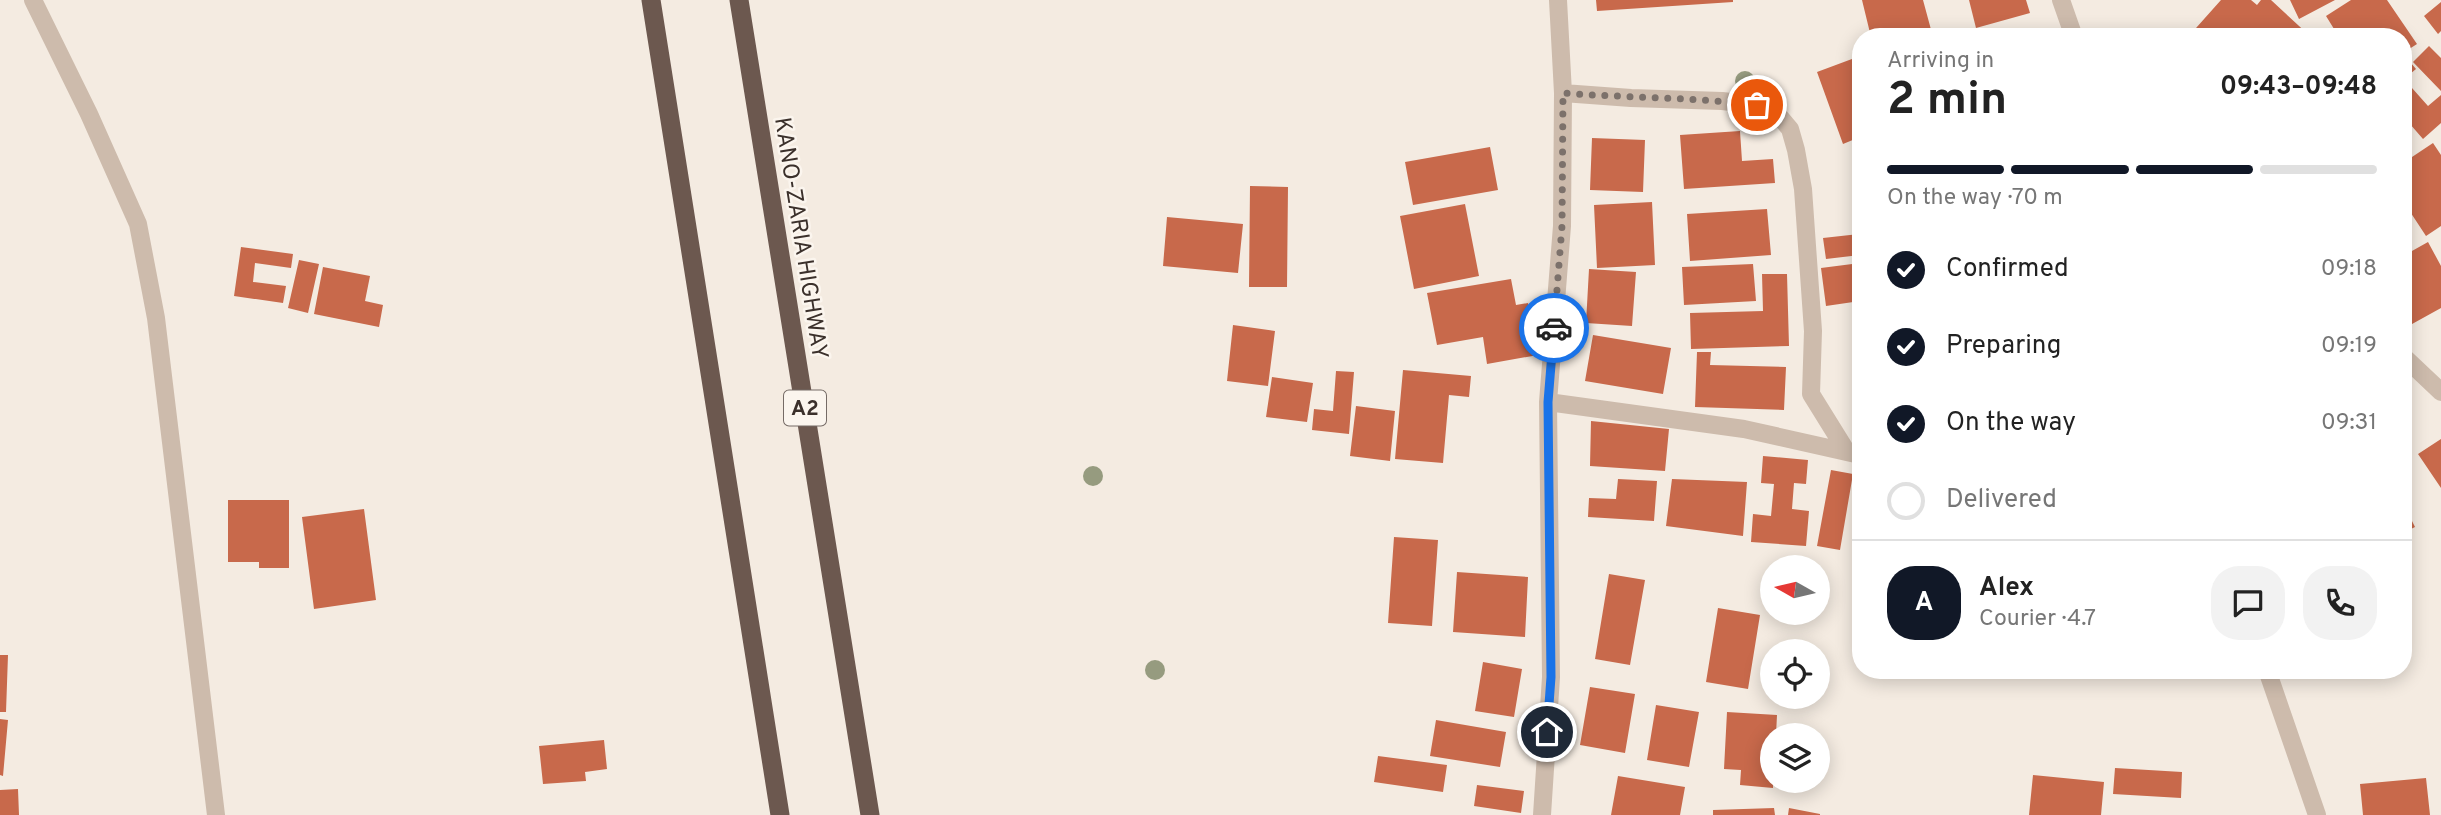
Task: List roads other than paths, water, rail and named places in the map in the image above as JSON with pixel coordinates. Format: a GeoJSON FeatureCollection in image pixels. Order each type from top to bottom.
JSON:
{"type":"FeatureCollection","features":[{"type":"Feature","properties":{"kind":"highway"},"geometry":{"type":"LineString","coordinates":[[651,0],[780,815]]}},
{"type":"Feature","properties":{"kind":"highway","name":"KANO-ZARIA HIGHWAY"},"geometry":{"type":"LineString","coordinates":[[739,0],[870,815]]}},
{"type":"Feature","properties":{"kind":"street"},"geometry":{"type":"LineString","coordinates":[[33,0],[89,114],[138,224],[156,318],[216,815]]}},
{"type":"Feature","properties":{"kind":"street"},"geometry":{"type":"LineString","coordinates":[[1542,815],[1551,677],[1548,402],[1562,226],[1563,93],[1558,0]]}},
{"type":"Feature","properties":{"kind":"street"},"geometry":{"type":"LineString","coordinates":[[2061,0],[2071,28]]}},
{"type":"Feature","properties":{"kind":"street"},"geometry":{"type":"LineString","coordinates":[[1563,93],[1722,100],[1757,105],[1779,116],[1790,129],[1803,189],[1813,331],[1811,394],[1852,453]]}},
{"type":"Feature","properties":{"kind":"street"},"geometry":{"type":"LineString","coordinates":[[2412,365],[2441,392]]}},
{"type":"Feature","properties":{"kind":"street"},"geometry":{"type":"LineString","coordinates":[[1548,402],[1744,429],[1852,454]]}},
{"type":"Feature","properties":{"kind":"street"},"geometry":{"type":"LineString","coordinates":[[2270,679],[2317,815]]}}]}
